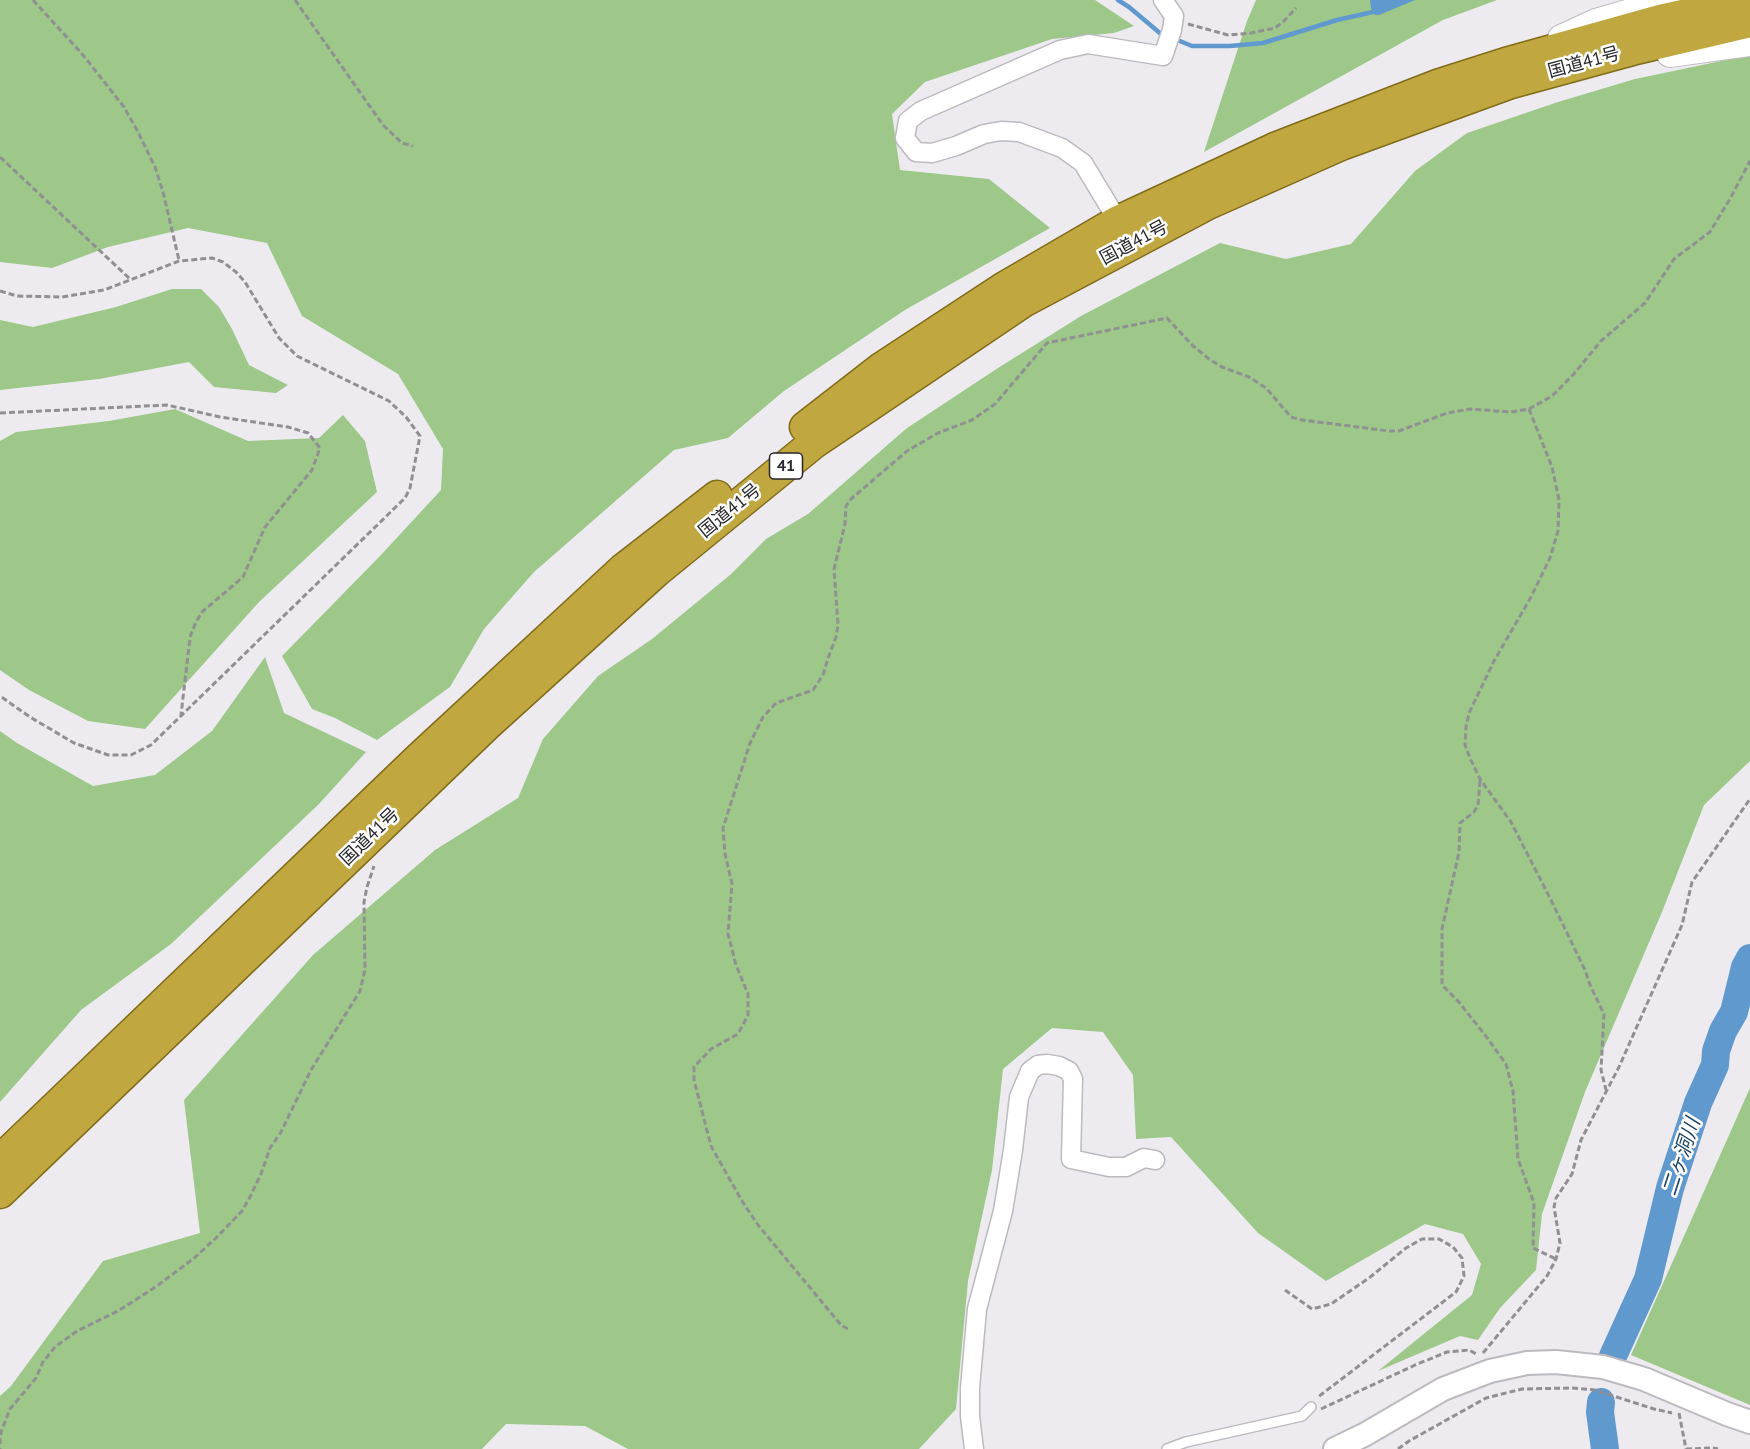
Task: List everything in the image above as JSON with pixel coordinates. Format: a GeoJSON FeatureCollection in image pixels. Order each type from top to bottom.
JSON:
{"type":"FeatureCollection","features":[{"type":"Feature","properties":{"kind":"highway","name":"国道41号"},"geometry":{"type":"LineString","coordinates":[[4,1182],[486,726],[657,571],[814,443],[1023,302],[1208,204],[1509,73],[1660,20],[1749,0]]}},
{"type":"Feature","properties":{"kind":"highway","name":"国道41号"},"geometry":{"type":"LineString","coordinates":[[4,1182],[419,758],[623,569],[881,368],[1004,288],[1118,221],[1275,148],[1440,84],[1632,50],[1750,22]]}},
{"type":"Feature","properties":{"kind":"main road"},"geometry":{"type":"LineString","coordinates":[[1509,73],[1596,22],[1671,0]]}},
{"type":"Feature","properties":{"kind":"main road"},"geometry":{"type":"LineString","coordinates":[[1509,73],[1620,66],[1680,51],[1750,43]]}},
{"type":"Feature","properties":{"kind":"street"},"geometry":{"type":"LineString","coordinates":[[1118,221],[1083,163],[1062,148],[1019,132],[1001,131],[984,134],[932,153],[916,152],[906,138],[908,122],[921,111],[1060,51],[1088,44],[1163,56],[1171,30],[1162,0]]}},
{"type":"Feature","properties":{"kind":"street"},"geometry":{"type":"LineString","coordinates":[[974,1449],[971,1433],[970,1388],[977,1309],[1003,1210],[1019,1097],[1030,1071],[1038,1065],[1059,1066],[1069,1071],[1073,1079],[1071,1159],[1109,1167],[1126,1167],[1144,1158],[1155,1160]]}},
{"type":"Feature","properties":{"kind":"street"},"geometry":{"type":"LineString","coordinates":[[1335,1449],[1364,1435],[1443,1389],[1490,1371],[1527,1363],[1556,1362],[1603,1367],[1644,1378],[1680,1404],[1727,1414],[1750,1422]]}},
{"type":"Feature","properties":{"kind":"lane"},"geometry":{"type":"LineString","coordinates":[[1167,1449],[1186,1442],[1302,1416],[1311,1407]]}},
{"type":"Feature","properties":{"kind":"path"},"geometry":{"type":"LineString","coordinates":[[33,0],[83,55],[124,107],[138,132],[155,167],[163,192],[179,261]]}},
{"type":"Feature","properties":{"kind":"path"},"geometry":{"type":"LineString","coordinates":[[295,0],[383,125],[402,143],[412,146]]}},
{"type":"Feature","properties":{"kind":"path"},"geometry":{"type":"LineString","coordinates":[[1171,30],[1186,24],[1228,35],[1251,33],[1275,28],[1296,8]]}},
{"type":"Feature","properties":{"kind":"path"},"geometry":{"type":"LineString","coordinates":[[0,157],[130,280]]}},
{"type":"Feature","properties":{"kind":"path"},"geometry":{"type":"LineString","coordinates":[[848,1329],[842,1325],[758,1226],[742,1201],[711,1146],[694,1080],[694,1067],[711,1049],[738,1034],[748,1015],[748,994],[736,965],[728,934],[732,884],[724,854],[723,828],[750,743],[763,717],[776,703],[813,690],[823,675],[838,625],[834,569],[845,524],[846,506],[850,499],[907,451],[938,433],[972,420],[995,404],[1047,344],[1167,318],[1192,345],[1209,359],[1222,367],[1249,377],[1266,388],[1291,417],[1302,420],[1399,431],[1447,413],[1470,409],[1511,412],[1529,409],[1552,396],[1601,341],[1645,303],[1674,259],[1710,232],[1750,161]]}},
{"type":"Feature","properties":{"kind":"path"},"geometry":{"type":"LineString","coordinates":[[0,291],[17,296],[62,297],[104,290],[179,261],[212,258],[230,267],[246,282],[279,338],[297,356],[389,401],[406,417],[420,436],[410,488],[405,498],[151,745],[131,755],[108,755],[74,743],[0,696]]}},
{"type":"Feature","properties":{"kind":"path"},"geometry":{"type":"LineString","coordinates":[[0,413],[167,405],[220,417],[288,427],[309,433],[321,448],[312,470],[265,527],[243,576],[202,612],[196,621],[189,646],[180,717]]}},
{"type":"Feature","properties":{"kind":"path"},"geometry":{"type":"LineString","coordinates":[[1529,409],[1552,467],[1559,500],[1558,531],[1550,558],[1494,661],[1469,713],[1465,745],[1480,779],[1511,822],[1561,920],[1604,1014],[1601,1070],[1606,1090]]}},
{"type":"Feature","properties":{"kind":"path"},"geometry":{"type":"LineString","coordinates":[[1480,779],[1479,806],[1460,823],[1459,852],[1442,929],[1442,985],[1458,1001],[1506,1064],[1514,1091],[1518,1159],[1534,1203],[1533,1248],[1556,1259]]}},
{"type":"Feature","properties":{"kind":"path"},"geometry":{"type":"LineString","coordinates":[[1285,1290],[1312,1309],[1331,1304],[1369,1278],[1406,1248],[1422,1239],[1439,1239],[1453,1247],[1462,1258],[1464,1276],[1456,1292],[1317,1398],[1311,1407],[1318,1411],[1447,1352],[1469,1350],[1480,1356],[1546,1276],[1556,1259],[1560,1243],[1554,1208],[1556,1198],[1572,1173],[1581,1140],[1619,1066],[1682,925],[1692,882],[1750,799]]}},
{"type":"Feature","properties":{"kind":"path"},"geometry":{"type":"LineString","coordinates":[[0,1447],[1,1432],[10,1409],[36,1378],[43,1362],[55,1347],[77,1331],[118,1311],[158,1286],[208,1245],[242,1210],[261,1173],[270,1148],[281,1132],[311,1070],[360,991],[365,970],[364,902],[376,862]]}},
{"type":"Feature","properties":{"kind":"path"},"geometry":{"type":"LineString","coordinates":[[1398,1449],[1409,1440],[1486,1398],[1522,1389],[1572,1388],[1595,1390],[1654,1409],[1680,1404],[1686,1449],[1718,1449]]}},
{"type":"Feature","properties":{"kind":"green space"},"geometry":{"type":"Polygon","coordinates":[[[0,0],[1095,0],[1134,26],[1114,33],[1052,39],[925,82],[892,114],[900,170],[989,179],[1050,228],[905,310],[784,391],[728,438],[674,450],[534,572],[484,629],[450,687],[377,740],[312,709],[282,656],[441,490],[443,449],[398,374],[302,316],[267,243],[188,228],[108,247],[52,268],[0,262],[0,0]]]}},
{"type":"Feature","properties":{"kind":"green space"},"geometry":{"type":"Polygon","coordinates":[[[1256,0],[1497,0],[1443,20],[1204,152],[1256,0]]]}},
{"type":"Feature","properties":{"kind":"green space"},"geometry":{"type":"Polygon","coordinates":[[[1750,55],[1750,761],[1704,805],[1662,912],[1585,1092],[1542,1214],[1536,1270],[1500,1308],[1478,1340],[1460,1336],[1378,1371],[1472,1295],[1481,1264],[1463,1234],[1425,1224],[1326,1281],[1258,1233],[1171,1137],[1136,1139],[1133,1075],[1103,1032],[1052,1028],[1003,1069],[992,1170],[968,1281],[956,1409],[919,1449],[628,1449],[585,1426],[506,1424],[482,1449],[0,1449],[0,1396],[11,1386],[103,1261],[200,1233],[184,1100],[313,955],[435,850],[518,798],[543,739],[598,676],[652,639],[730,575],[766,539],[808,514],[907,428],[998,368],[1081,316],[1220,243],[1286,259],[1351,244],[1415,171],[1467,133],[1635,79],[1750,55]]]}},
{"type":"Feature","properties":{"kind":"green space"},"geometry":{"type":"Polygon","coordinates":[[[172,289],[201,289],[219,307],[249,365],[288,385],[276,393],[214,387],[189,362],[99,379],[0,390],[0,320],[33,327],[116,307],[172,289]]]}},
{"type":"Feature","properties":{"kind":"green space"},"geometry":{"type":"Polygon","coordinates":[[[175,409],[248,441],[319,438],[343,415],[365,441],[377,492],[259,602],[145,729],[88,721],[29,690],[0,670],[0,441],[16,432],[109,421],[175,409]]]}},
{"type":"Feature","properties":{"kind":"green space"},"geometry":{"type":"Polygon","coordinates":[[[265,657],[284,713],[366,752],[319,804],[171,944],[81,1010],[0,1102],[0,731],[93,786],[155,775],[212,731],[265,657]]]}},
{"type":"Feature","properties":{"kind":"green space"},"geometry":{"type":"Polygon","coordinates":[[[1750,1088],[1750,1405],[1631,1355],[1750,1088]]]}},
{"type":"Feature","properties":{"kind":"water"},"geometry":{"type":"Polygon","coordinates":[[[1370,0],[1415,0],[1375,15],[1370,0]]]}},
{"type":"Feature","properties":{"kind":"waterway"},"geometry":{"type":"LineString","coordinates":[[1118,0],[1161,34],[1167,36]]}},
{"type":"Feature","properties":{"kind":"waterway"},"geometry":{"type":"LineString","coordinates":[[1175,39],[1192,46],[1263,43],[1337,20],[1373,12]]}},
{"type":"Feature","properties":{"kind":"waterway","name":"二ヶ洞川"},"geometry":{"type":"LineString","coordinates":[[1613,1356],[1648,1279],[1670,1188],[1698,1103],[1715,1065],[1716,1051],[1723,1031],[1734,1012],[1745,967],[1750,958]]}},
{"type":"Feature","properties":{"kind":"waterway","name":"二ヶ洞川"},"geometry":{"type":"LineString","coordinates":[[1601,1402],[1600,1412],[1605,1449]]}}]}
